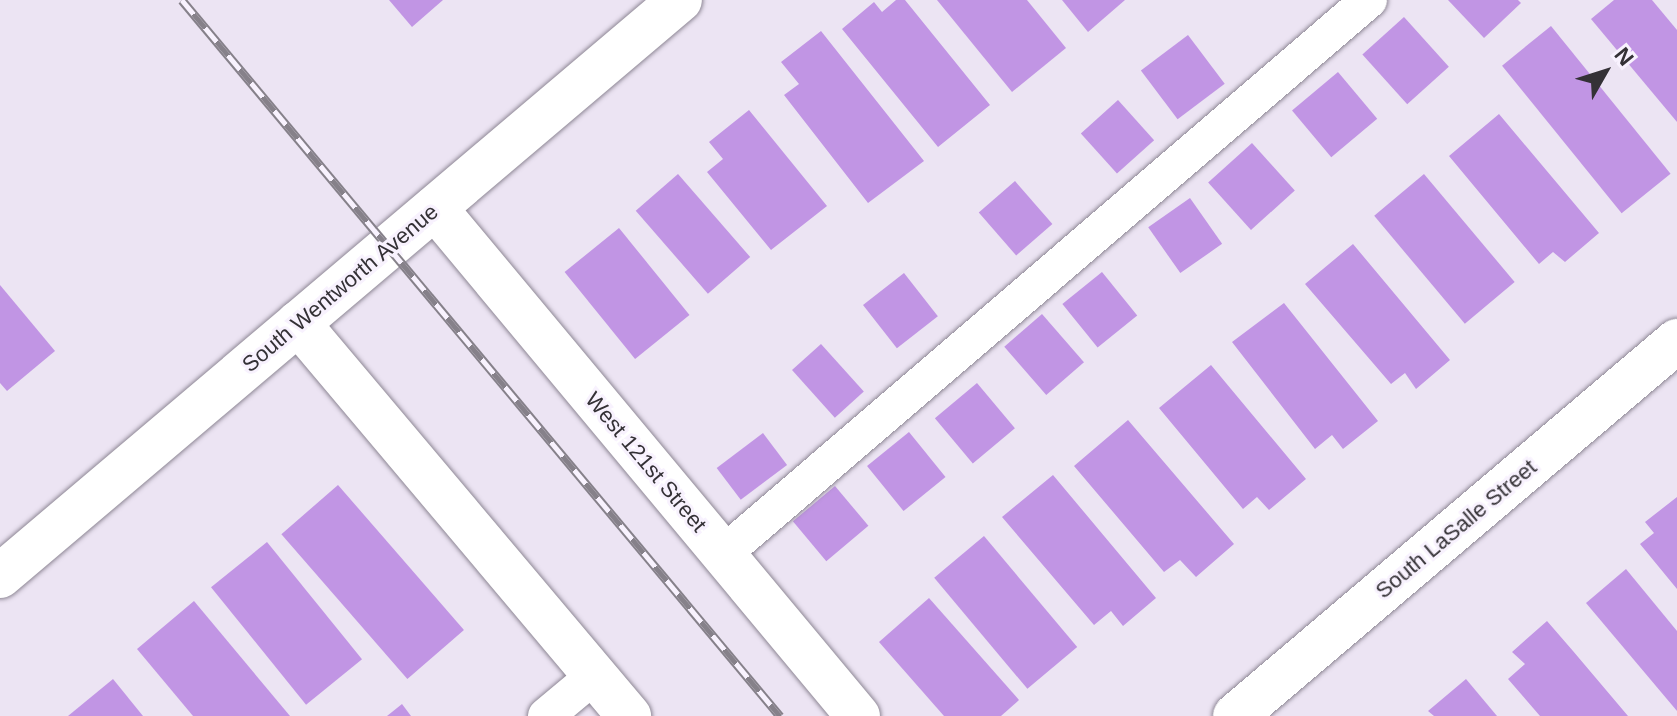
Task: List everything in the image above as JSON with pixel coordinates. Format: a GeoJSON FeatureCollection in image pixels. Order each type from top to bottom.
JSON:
{"type":"FeatureCollection","features":[{"type":"Feature","properties":{"kind":"street","name":"South Wentworth Avenue"},"geometry":{"type":"LineString","coordinates":[[0,576],[680,0]]}},
{"type":"Feature","properties":{"kind":"street","name":"West 121st Street"},"geometry":{"type":"LineString","coordinates":[[435,208],[858,716]]}},
{"type":"Feature","properties":{"kind":"street"},"geometry":{"type":"LineString","coordinates":[[298,323],[629,716]]}},
{"type":"Feature","properties":{"kind":"street","name":"South LaSalle Street"},"geometry":{"type":"LineString","coordinates":[[1235,716],[1677,341]]}},
{"type":"Feature","properties":{"kind":"lane"},"geometry":{"type":"LineString","coordinates":[[723,554],[1369,0]]}},
{"type":"Feature","properties":{"kind":"lane"},"geometry":{"type":"LineString","coordinates":[[546,716],[595,675]]}},
{"type":"Feature","properties":{"kind":"building"},"geometry":{"type":"Polygon","coordinates":[[[389,0],[443,0],[412,27],[389,0]]]}},
{"type":"Feature","properties":{"kind":"building"},"geometry":{"type":"Polygon","coordinates":[[[896,0],[905,0],[990,105],[938,147],[842,29],[874,2],[882,12],[896,0]]]}},
{"type":"Feature","properties":{"kind":"building"},"geometry":{"type":"Polygon","coordinates":[[[937,0],[1027,0],[1066,48],[1012,92],[937,0]]]}},
{"type":"Feature","properties":{"kind":"building"},"geometry":{"type":"Polygon","coordinates":[[[1062,0],[1125,0],[1088,32],[1062,0]]]}},
{"type":"Feature","properties":{"kind":"building"},"geometry":{"type":"Polygon","coordinates":[[[1448,0],[1518,0],[1521,3],[1484,38],[1448,0]]]}},
{"type":"Feature","properties":{"kind":"building"},"geometry":{"type":"Polygon","coordinates":[[[1614,0],[1652,0],[1677,30],[1677,122],[1591,19],[1614,0]]]}},
{"type":"Feature","properties":{"kind":"building"},"geometry":{"type":"Polygon","coordinates":[[[1404,17],[1449,67],[1407,104],[1362,54],[1404,17]]]}},
{"type":"Feature","properties":{"kind":"building"},"geometry":{"type":"Polygon","coordinates":[[[1551,26],[1671,174],[1622,213],[1502,66],[1551,26]]]}},
{"type":"Feature","properties":{"kind":"building"},"geometry":{"type":"Polygon","coordinates":[[[821,31],[924,161],[868,203],[784,95],[799,84],[781,62],[821,31]]]}},
{"type":"Feature","properties":{"kind":"building"},"geometry":{"type":"Polygon","coordinates":[[[1188,35],[1225,84],[1178,119],[1141,71],[1188,35]]]}},
{"type":"Feature","properties":{"kind":"building"},"geometry":{"type":"Polygon","coordinates":[[[1338,72],[1377,119],[1331,157],[1292,111],[1338,72]]]}},
{"type":"Feature","properties":{"kind":"building"},"geometry":{"type":"Polygon","coordinates":[[[1118,100],[1154,140],[1117,174],[1081,133],[1118,100]]]}},
{"type":"Feature","properties":{"kind":"building"},"geometry":{"type":"Polygon","coordinates":[[[749,110],[827,206],[771,250],[707,172],[723,159],[709,142],[749,110]]]}},
{"type":"Feature","properties":{"kind":"building"},"geometry":{"type":"Polygon","coordinates":[[[1499,114],[1599,233],[1565,262],[1553,252],[1539,264],[1449,156],[1499,114]]]}},
{"type":"Feature","properties":{"kind":"building"},"geometry":{"type":"Polygon","coordinates":[[[1252,143],[1295,191],[1251,230],[1208,182],[1252,143]]]}},
{"type":"Feature","properties":{"kind":"building"},"geometry":{"type":"Polygon","coordinates":[[[678,174],[750,257],[708,294],[636,211],[678,174]]]}},
{"type":"Feature","properties":{"kind":"building"},"geometry":{"type":"Polygon","coordinates":[[[1424,174],[1515,282],[1465,324],[1374,216],[1424,174]]]}},
{"type":"Feature","properties":{"kind":"building"},"geometry":{"type":"Polygon","coordinates":[[[1015,181],[1052,224],[1016,256],[979,212],[1015,181]]]}},
{"type":"Feature","properties":{"kind":"building"},"geometry":{"type":"Polygon","coordinates":[[[1190,198],[1222,244],[1180,273],[1148,227],[1190,198]]]}},
{"type":"Feature","properties":{"kind":"building"},"geometry":{"type":"Polygon","coordinates":[[[619,228],[689,315],[635,359],[565,272],[619,228]]]}},
{"type":"Feature","properties":{"kind":"building"},"geometry":{"type":"Polygon","coordinates":[[[1353,244],[1450,360],[1416,389],[1405,373],[1391,384],[1305,284],[1353,244]]]}},
{"type":"Feature","properties":{"kind":"building"},"geometry":{"type":"Polygon","coordinates":[[[1102,272],[1137,316],[1098,348],[1062,304],[1102,272]]]}},
{"type":"Feature","properties":{"kind":"building"},"geometry":{"type":"Polygon","coordinates":[[[904,273],[938,316],[897,348],[863,305],[904,273]]]}},
{"type":"Feature","properties":{"kind":"building"},"geometry":{"type":"Polygon","coordinates":[[[0,285],[55,351],[7,391],[0,383],[0,285]]]}},
{"type":"Feature","properties":{"kind":"building"},"geometry":{"type":"Polygon","coordinates":[[[1284,303],[1378,421],[1343,449],[1332,435],[1315,449],[1232,342],[1284,303]]]}},
{"type":"Feature","properties":{"kind":"building"},"geometry":{"type":"Polygon","coordinates":[[[1042,314],[1084,362],[1046,395],[1004,347],[1042,314]]]}},
{"type":"Feature","properties":{"kind":"building"},"geometry":{"type":"Polygon","coordinates":[[[821,344],[864,392],[835,418],[792,370],[821,344]]]}},
{"type":"Feature","properties":{"kind":"building"},"geometry":{"type":"Polygon","coordinates":[[[1211,365],[1306,479],[1269,510],[1257,497],[1243,509],[1159,408],[1211,365]]]}},
{"type":"Feature","properties":{"kind":"building"},"geometry":{"type":"Polygon","coordinates":[[[977,383],[1015,428],[973,464],[935,418],[977,383]]]}},
{"type":"Feature","properties":{"kind":"building"},"geometry":{"type":"Polygon","coordinates":[[[1128,420],[1234,544],[1196,577],[1180,560],[1164,572],[1074,466],[1128,420]]]}},
{"type":"Feature","properties":{"kind":"building"},"geometry":{"type":"Polygon","coordinates":[[[909,432],[946,477],[904,511],[867,466],[909,432]]]}},
{"type":"Feature","properties":{"kind":"building"},"geometry":{"type":"Polygon","coordinates":[[[763,433],[787,465],[741,500],[717,468],[763,433]]]}},
{"type":"Feature","properties":{"kind":"building"},"geometry":{"type":"Polygon","coordinates":[[[1053,475],[1156,598],[1123,626],[1111,611],[1094,625],[1002,517],[1053,475]]]}},
{"type":"Feature","properties":{"kind":"building"},"geometry":{"type":"Polygon","coordinates":[[[338,485],[464,630],[407,679],[281,534],[338,485]]]}},
{"type":"Feature","properties":{"kind":"building"},"geometry":{"type":"Polygon","coordinates":[[[835,486],[868,526],[826,561],[793,521],[835,486]]]}},
{"type":"Feature","properties":{"kind":"building"},"geometry":{"type":"Polygon","coordinates":[[[1677,497],[1677,589],[1640,544],[1654,533],[1645,522],[1677,497]]]}},
{"type":"Feature","properties":{"kind":"building"},"geometry":{"type":"Polygon","coordinates":[[[984,536],[1077,647],[1027,689],[934,578],[984,536]]]}},
{"type":"Feature","properties":{"kind":"building"},"geometry":{"type":"Polygon","coordinates":[[[267,542],[362,659],[306,705],[211,587],[267,542]]]}},
{"type":"Feature","properties":{"kind":"building"},"geometry":{"type":"Polygon","coordinates":[[[1626,569],[1677,631],[1677,711],[1586,603],[1626,569]]]}},
{"type":"Feature","properties":{"kind":"building"},"geometry":{"type":"Polygon","coordinates":[[[929,598],[1019,700],[1001,716],[944,716],[879,642],[929,598]]]}},
{"type":"Feature","properties":{"kind":"building"},"geometry":{"type":"Polygon","coordinates":[[[194,601],[290,716],[193,716],[137,649],[194,601]]]}},
{"type":"Feature","properties":{"kind":"building"},"geometry":{"type":"Polygon","coordinates":[[[1547,621],[1628,716],[1540,716],[1508,679],[1525,664],[1512,652],[1547,621]]]}},
{"type":"Feature","properties":{"kind":"building"},"geometry":{"type":"Polygon","coordinates":[[[113,679],[143,716],[68,716],[113,679]]]}},
{"type":"Feature","properties":{"kind":"building"},"geometry":{"type":"Polygon","coordinates":[[[1466,679],[1497,716],[1434,716],[1428,711],[1466,679]]]}},
{"type":"Feature","properties":{"kind":"building"},"geometry":{"type":"Polygon","coordinates":[[[402,704],[411,716],[387,716],[402,704]]]}},
{"type":"Feature","properties":{"kind":"railway"},"geometry":{"type":"LineString","coordinates":[[182,0],[780,716]]}}]}
